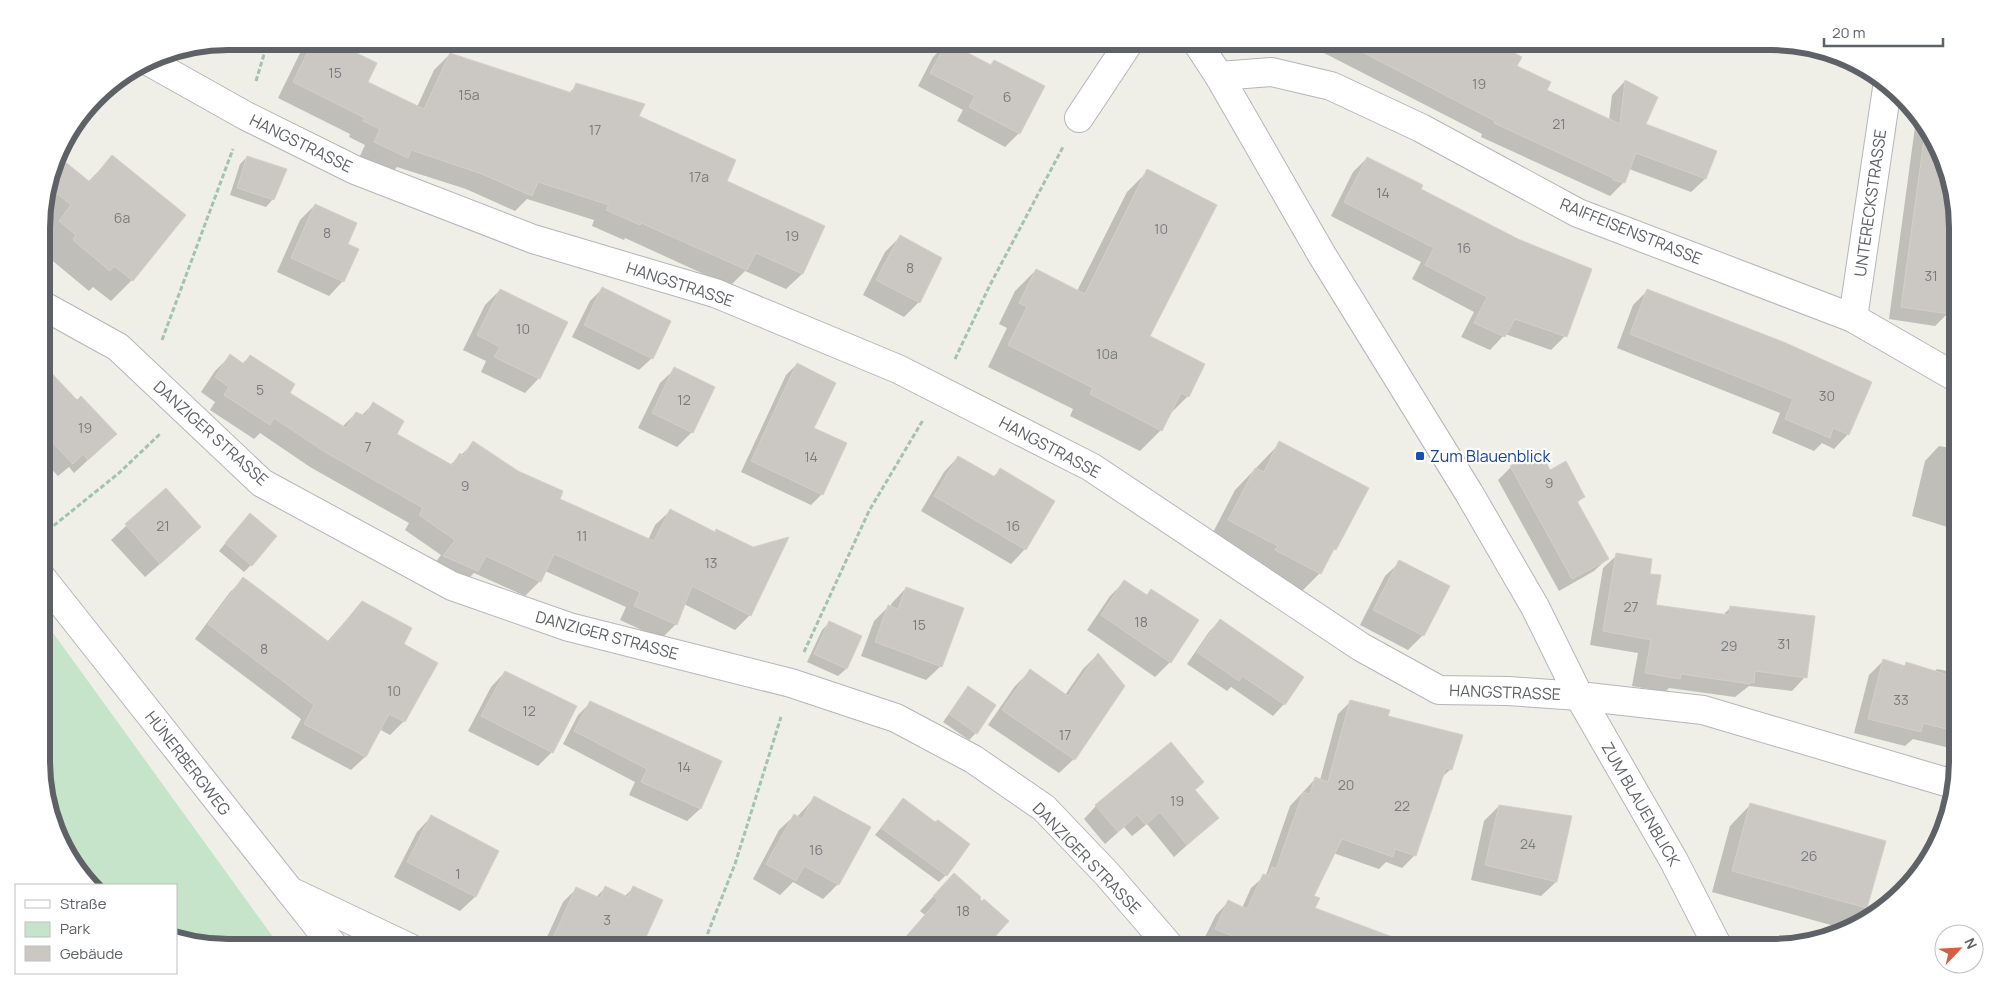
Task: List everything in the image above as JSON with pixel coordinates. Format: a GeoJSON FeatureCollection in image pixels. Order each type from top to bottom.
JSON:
{"type":"FeatureCollection","features":[{"type":"Feature","properties":{"kind":"street"},"geometry":{"type":"LineString","coordinates":[[1079,118],[1124,50]]}},
{"type":"Feature","properties":{"kind":"street","name":"ZUM BLAUENBLICK"},"geometry":{"type":"LineString","coordinates":[[1202,50],[1322,255],[1469,492],[1534,608],[1579,696],[1674,861],[1714,939]]}},
{"type":"Feature","properties":{"kind":"street","name":"HANGSTRASSE"},"geometry":{"type":"LineString","coordinates":[[156,65],[246,116],[355,170],[534,238],[715,292],[898,370],[940,390],[1091,467],[1361,647],[1439,690],[1508,691],[1579,696],[1703,710],[1947,783]]}},
{"type":"Feature","properties":{"kind":"street","name":"RAIFFEISENSTRASSE"},"geometry":{"type":"LineString","coordinates":[[1218,76],[1272,72],[1331,86],[1420,128],[1578,213],[1853,318],[1949,373]]}},
{"type":"Feature","properties":{"kind":"street","name":"UNTERECKSTRASSE"},"geometry":{"type":"LineString","coordinates":[[1853,318],[1886,93]]}},
{"type":"Feature","properties":{"kind":"street","name":"DANZIGER STRASSE"},"geometry":{"type":"LineString","coordinates":[[50,309],[118,347],[262,483],[452,586],[569,627],[791,683],[896,718],[973,759],[1044,808],[1107,874],[1163,939]]}},
{"type":"Feature","properties":{"kind":"street","name":"HÜNERBERGWEG"},"geometry":{"type":"LineString","coordinates":[[50,588],[328,939]]}},
{"type":"Feature","properties":{"kind":"street"},"geometry":{"type":"LineString","coordinates":[[288,890],[391,939]]}},
{"type":"Feature","properties":{"kind":"path"},"geometry":{"type":"LineString","coordinates":[[161,341],[246,116],[265,50]]}},
{"type":"Feature","properties":{"kind":"path"},"geometry":{"type":"LineString","coordinates":[[706,939],[735,864],[791,683],[869,511],[940,390],[990,285],[1079,118]]}},
{"type":"Feature","properties":{"kind":"path"},"geometry":{"type":"LineString","coordinates":[[50,529],[119,473],[183,410]]}},
{"type":"Feature","properties":{"kind":"green space"},"geometry":{"type":"Polygon","coordinates":[[[50,629],[274,939],[216,939],[178,932],[178,884],[99,884],[80,860],[68,840],[59,818],[53,796],[50,773],[50,629]]]}},
{"type":"Feature","properties":{"kind":"building"},"geometry":{"type":"Polygon","coordinates":[[[309,50],[350,50],[377,63],[368,82],[424,109],[450,53],[572,93],[576,83],[645,104],[639,116],[736,160],[727,181],[825,226],[803,274],[756,253],[747,270],[641,223],[640,225],[606,210],[609,205],[538,182],[532,196],[482,174],[411,150],[408,158],[374,142],[380,129],[363,121],[365,118],[293,82],[309,50]]]}},
{"type":"Feature","properties":{"kind":"building"},"geometry":{"type":"Polygon","coordinates":[[[943,50],[962,50],[991,65],[994,60],[1045,86],[1020,134],[969,107],[975,96],[930,73],[943,50]]]}},
{"type":"Feature","properties":{"kind":"building"},"geometry":{"type":"Polygon","coordinates":[[[1358,50],[1509,50],[1522,57],[1517,66],[1551,82],[1547,90],[1620,124],[1625,80],[1658,97],[1646,124],[1717,151],[1706,179],[1636,153],[1625,183],[1613,180],[1613,178],[1494,123],[1495,121],[1358,50]]]}},
{"type":"Feature","properties":{"kind":"building"},"geometry":{"type":"Polygon","coordinates":[[[1924,138],[1940,171],[1946,193],[1949,216],[1949,314],[1901,307],[1924,138]]]}},
{"type":"Feature","properties":{"kind":"building"},"geometry":{"type":"Polygon","coordinates":[[[112,155],[186,215],[133,281],[114,266],[110,271],[73,240],[76,235],[59,221],[71,205],[54,191],[64,161],[90,182],[112,155]]]}},
{"type":"Feature","properties":{"kind":"building"},"geometry":{"type":"Polygon","coordinates":[[[247,156],[287,169],[274,200],[237,188],[247,156]]]}},
{"type":"Feature","properties":{"kind":"building"},"geometry":{"type":"Polygon","coordinates":[[[1367,157],[1423,185],[1421,189],[1518,239],[1592,269],[1567,337],[1515,319],[1505,337],[1474,323],[1487,297],[1425,265],[1434,248],[1344,202],[1367,157]]]}},
{"type":"Feature","properties":{"kind":"building"},"geometry":{"type":"Polygon","coordinates":[[[1147,169],[1217,205],[1150,336],[1205,364],[1189,397],[1181,393],[1162,431],[1090,394],[1093,388],[1008,345],[1027,307],[1019,303],[1036,269],[1085,294],[1147,169]]]}},
{"type":"Feature","properties":{"kind":"building"},"geometry":{"type":"Polygon","coordinates":[[[315,204],[357,223],[348,244],[359,249],[344,282],[291,258],[315,204]]]}},
{"type":"Feature","properties":{"kind":"building"},"geometry":{"type":"Polygon","coordinates":[[[900,235],[942,258],[920,303],[876,280],[900,235]]]}},
{"type":"Feature","properties":{"kind":"building"},"geometry":{"type":"Polygon","coordinates":[[[602,287],[671,321],[653,359],[584,325],[602,287]]]}},
{"type":"Feature","properties":{"kind":"building"},"geometry":{"type":"Polygon","coordinates":[[[500,289],[568,322],[540,379],[494,357],[500,347],[477,335],[500,289]]]}},
{"type":"Feature","properties":{"kind":"building"},"geometry":{"type":"Polygon","coordinates":[[[1647,289],[1786,343],[1872,382],[1849,435],[1833,428],[1830,438],[1785,419],[1793,399],[1630,334],[1647,289]]]}},
{"type":"Feature","properties":{"kind":"building"},"geometry":{"type":"Polygon","coordinates":[[[230,354],[244,364],[250,355],[295,384],[290,393],[346,428],[356,412],[365,416],[373,402],[404,421],[397,434],[452,465],[460,453],[463,456],[473,441],[518,471],[563,491],[560,499],[654,541],[670,509],[715,532],[716,529],[753,547],[789,537],[751,616],[692,586],[677,625],[634,606],[640,592],[554,554],[541,582],[486,556],[478,571],[443,556],[455,540],[419,515],[423,508],[325,452],[274,418],[270,425],[224,395],[229,387],[215,377],[230,354]]]}},
{"type":"Feature","properties":{"kind":"building"},"geometry":{"type":"Polygon","coordinates":[[[797,363],[836,383],[814,428],[847,443],[823,495],[751,461],[797,363]]]}},
{"type":"Feature","properties":{"kind":"building"},"geometry":{"type":"Polygon","coordinates":[[[674,367],[715,387],[693,433],[652,413],[674,367]]]}},
{"type":"Feature","properties":{"kind":"building"},"geometry":{"type":"Polygon","coordinates":[[[50,371],[77,400],[81,396],[117,434],[88,460],[83,454],[73,464],[50,440],[50,371]]]}},
{"type":"Feature","properties":{"kind":"building"},"geometry":{"type":"Polygon","coordinates":[[[1279,441],[1369,488],[1321,574],[1275,550],[1278,546],[1228,520],[1255,468],[1264,472],[1279,441]]]}},
{"type":"Feature","properties":{"kind":"building"},"geometry":{"type":"Polygon","coordinates":[[[1540,450],[1550,470],[1566,461],[1585,497],[1577,501],[1609,559],[1572,579],[1510,466],[1540,450]]]}},
{"type":"Feature","properties":{"kind":"building"},"geometry":{"type":"Polygon","coordinates":[[[958,456],[995,477],[1000,468],[1055,501],[1026,550],[934,496],[958,456]]]}},
{"type":"Feature","properties":{"kind":"building"},"geometry":{"type":"Polygon","coordinates":[[[166,488],[201,527],[160,564],[125,524],[166,488]]]}},
{"type":"Feature","properties":{"kind":"building"},"geometry":{"type":"Polygon","coordinates":[[[250,513],[277,536],[252,566],[225,543],[250,513]]]}},
{"type":"Feature","properties":{"kind":"building"},"geometry":{"type":"Polygon","coordinates":[[[1616,553],[1652,559],[1650,574],[1661,575],[1656,605],[1729,615],[1730,606],[1815,616],[1807,678],[1755,671],[1754,683],[1751,682],[1750,684],[1681,674],[1680,679],[1645,673],[1651,640],[1603,631],[1616,553]]]}},
{"type":"Feature","properties":{"kind":"building"},"geometry":{"type":"Polygon","coordinates":[[[1399,560],[1450,586],[1424,636],[1373,610],[1399,560]]]}},
{"type":"Feature","properties":{"kind":"building"},"geometry":{"type":"Polygon","coordinates":[[[243,577],[329,642],[362,601],[412,628],[404,644],[438,663],[405,722],[389,714],[366,757],[304,724],[314,705],[208,624],[243,577]]]}},
{"type":"Feature","properties":{"kind":"building"},"geometry":{"type":"Polygon","coordinates":[[[1124,580],[1147,595],[1151,589],[1199,620],[1171,663],[1101,615],[1124,580]]]}},
{"type":"Feature","properties":{"kind":"building"},"geometry":{"type":"Polygon","coordinates":[[[906,587],[964,608],[942,667],[875,642],[888,605],[898,609],[906,587]]]}},
{"type":"Feature","properties":{"kind":"building"},"geometry":{"type":"Polygon","coordinates":[[[1220,619],[1304,677],[1285,705],[1242,676],[1239,681],[1197,652],[1220,619]]]}},
{"type":"Feature","properties":{"kind":"building"},"geometry":{"type":"Polygon","coordinates":[[[829,621],[862,636],[847,669],[814,654],[829,621]]]}},
{"type":"Feature","properties":{"kind":"building"},"geometry":{"type":"Polygon","coordinates":[[[1098,653],[1125,686],[1075,760],[1002,710],[1030,669],[1068,696],[1098,653]]]}},
{"type":"Feature","properties":{"kind":"building"},"geometry":{"type":"Polygon","coordinates":[[[1883,659],[1905,666],[1906,662],[1949,675],[1949,730],[1923,723],[1921,732],[1868,719],[1883,659]]]}},
{"type":"Feature","properties":{"kind":"building"},"geometry":{"type":"Polygon","coordinates":[[[505,671],[577,706],[553,753],[481,716],[505,671]]]}},
{"type":"Feature","properties":{"kind":"building"},"geometry":{"type":"Polygon","coordinates":[[[968,686],[996,705],[977,734],[949,714],[968,686]]]}},
{"type":"Feature","properties":{"kind":"building"},"geometry":{"type":"Polygon","coordinates":[[[1350,700],[1390,710],[1388,716],[1463,735],[1452,770],[1446,768],[1416,856],[1395,849],[1393,857],[1342,839],[1314,896],[1320,898],[1315,908],[1398,939],[1234,939],[1235,937],[1215,929],[1228,900],[1247,909],[1263,874],[1268,876],[1272,867],[1276,869],[1303,792],[1310,794],[1315,777],[1328,782],[1350,700]]]}},
{"type":"Feature","properties":{"kind":"building"},"geometry":{"type":"Polygon","coordinates":[[[590,701],[722,761],[701,809],[641,782],[647,769],[574,731],[590,701]]]}},
{"type":"Feature","properties":{"kind":"building"},"geometry":{"type":"Polygon","coordinates":[[[1171,742],[1204,782],[1195,790],[1219,818],[1187,845],[1160,812],[1146,825],[1137,815],[1118,832],[1095,805],[1171,742]]]}},
{"type":"Feature","properties":{"kind":"building"},"geometry":{"type":"Polygon","coordinates":[[[814,796],[871,827],[839,885],[804,866],[796,881],[766,864],[794,814],[802,819],[814,796]]]}},
{"type":"Feature","properties":{"kind":"building"},"geometry":{"type":"Polygon","coordinates":[[[903,798],[935,822],[938,820],[970,844],[947,876],[881,828],[903,798]]]}},
{"type":"Feature","properties":{"kind":"building"},"geometry":{"type":"Polygon","coordinates":[[[1750,803],[1886,841],[1867,908],[1732,871],[1750,803]]]}},
{"type":"Feature","properties":{"kind":"building"},"geometry":{"type":"Polygon","coordinates":[[[1499,805],[1572,816],[1557,882],[1485,865],[1499,805]]]}},
{"type":"Feature","properties":{"kind":"building"},"geometry":{"type":"Polygon","coordinates":[[[431,815],[499,851],[476,897],[407,862],[431,815]]]}},
{"type":"Feature","properties":{"kind":"building"},"geometry":{"type":"Polygon","coordinates":[[[954,873],[981,897],[982,901],[984,899],[1009,921],[993,939],[904,939],[938,900],[933,896],[954,873]]]}},
{"type":"Feature","properties":{"kind":"building"},"geometry":{"type":"Polygon","coordinates":[[[605,886],[628,897],[633,886],[663,900],[645,939],[552,939],[576,887],[600,898],[605,886]]]}},
{"type":"Feature","properties":{"kind":"place","name":"Zum Blauenblick"},"geometry":{"type":"Point","coordinates":[1420,456]}}]}
